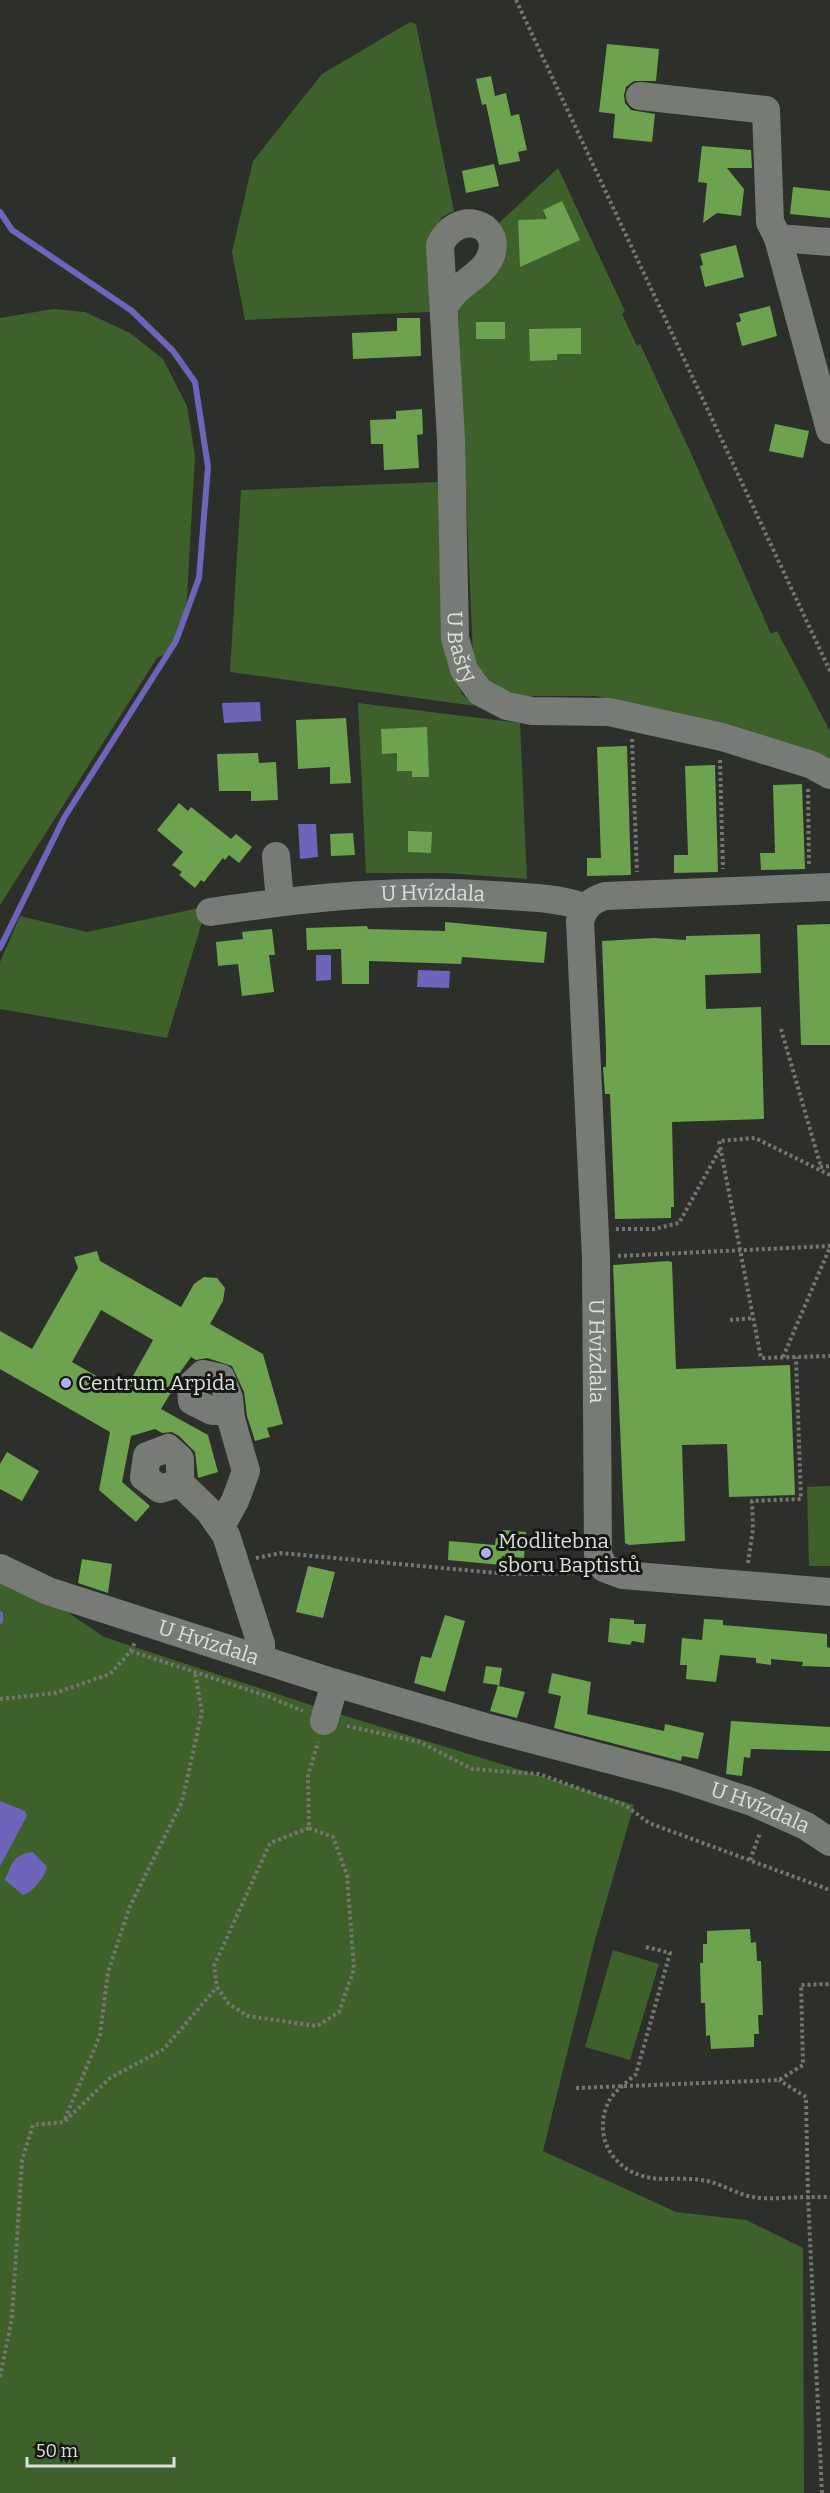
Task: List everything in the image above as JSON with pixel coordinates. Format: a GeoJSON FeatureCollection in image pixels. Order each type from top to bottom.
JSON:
{"type":"FeatureCollection","features":[{"type":"Feature","properties":{"kind":"street"},"geometry":{"type":"LineString","coordinates":[[640,96],[766,110],[770,222],[778,238],[830,430]]}},
{"type":"Feature","properties":{"kind":"street"},"geometry":{"type":"LineString","coordinates":[[778,238],[830,242]]}},
{"type":"Feature","properties":{"kind":"street","name":"U Bašty"},"geometry":{"type":"LineString","coordinates":[[444,307],[451,440],[455,638],[464,670],[480,692],[507,706],[532,711],[609,712],[721,736],[819,770]]}},
{"type":"Feature","properties":{"kind":"street"},"geometry":{"type":"LineString","coordinates":[[276,856],[280,902]]}},
{"type":"Feature","properties":{"kind":"street"},"geometry":{"type":"LineString","coordinates":[[584,908],[593,900],[605,896],[820,887]]}},
{"type":"Feature","properties":{"kind":"street","name":"U Hvízdala"},"geometry":{"type":"LineString","coordinates":[[210,912],[362,893],[442,892],[562,900],[584,908],[580,921],[580,935],[596,1244],[598,1554],[604,1568]]}},
{"type":"Feature","properties":{"kind":"street"},"geometry":{"type":"LineString","coordinates":[[221,1526],[236,1501],[246,1471],[222,1378],[203,1374],[191,1385],[192,1401],[212,1411],[230,1411]]}},
{"type":"Feature","properties":{"kind":"street"},"geometry":{"type":"LineString","coordinates":[[180,1483],[209,1511],[226,1535],[261,1644],[261,1659]]}},
{"type":"Feature","properties":{"kind":"street","name":"U Hvízdala"},"geometry":{"type":"LineString","coordinates":[[0,1568],[48,1591],[335,1683],[485,1727],[676,1777],[752,1802],[806,1826],[830,1842]]}},
{"type":"Feature","properties":{"kind":"street"},"geometry":{"type":"LineString","coordinates":[[604,1568],[622,1575],[830,1592]]}},
{"type":"Feature","properties":{"kind":"street"},"geometry":{"type":"LineString","coordinates":[[324,1721],[335,1683]]}},
{"type":"Feature","properties":{"kind":"path"},"geometry":{"type":"LineString","coordinates":[[516,0],[830,671]]}},
{"type":"Feature","properties":{"kind":"path"},"geometry":{"type":"LineString","coordinates":[[632,717],[638,894]]}},
{"type":"Feature","properties":{"kind":"path"},"geometry":{"type":"LineString","coordinates":[[721,736],[724,891]]}},
{"type":"Feature","properties":{"kind":"path"},"geometry":{"type":"LineString","coordinates":[[819,770],[820,887]]}},
{"type":"Feature","properties":{"kind":"path"},"geometry":{"type":"LineString","coordinates":[[781,1029],[821,1167]]}},
{"type":"Feature","properties":{"kind":"path"},"geometry":{"type":"LineString","coordinates":[[830,1175],[755,1138],[719,1141],[762,1358],[830,1356]]}},
{"type":"Feature","properties":{"kind":"path"},"geometry":{"type":"LineString","coordinates":[[596,1244],[679,1223],[720,1148]]}},
{"type":"Feature","properties":{"kind":"path"},"geometry":{"type":"LineString","coordinates":[[814,1167],[830,1166]]}},
{"type":"Feature","properties":{"kind":"path"},"geometry":{"type":"LineString","coordinates":[[596,1244],[740,1250],[830,1246],[783,1357]]}},
{"type":"Feature","properties":{"kind":"path"},"geometry":{"type":"LineString","coordinates":[[730,1320],[754,1318]]}},
{"type":"Feature","properties":{"kind":"path"},"geometry":{"type":"LineString","coordinates":[[747,1585],[753,1529],[752,1501],[801,1499],[796,1357]]}},
{"type":"Feature","properties":{"kind":"path"},"geometry":{"type":"LineString","coordinates":[[236,1563],[281,1552],[507,1574],[582,1573],[604,1568]]}},
{"type":"Feature","properties":{"kind":"path"},"geometry":{"type":"LineString","coordinates":[[0,1699],[55,1693],[110,1674],[131,1651],[144,1622]]}},
{"type":"Feature","properties":{"kind":"path"},"geometry":{"type":"LineString","coordinates":[[131,1651],[267,1696],[324,1721],[420,1742],[472,1769],[539,1774],[625,1805],[649,1822],[830,1890]]}},
{"type":"Feature","properties":{"kind":"path"},"geometry":{"type":"LineString","coordinates":[[64,2122],[100,2035],[108,1972],[130,1906],[182,1802],[202,1712],[195,1672]]}},
{"type":"Feature","properties":{"kind":"path"},"geometry":{"type":"LineString","coordinates":[[309,1828],[309,1776],[324,1721]]}},
{"type":"Feature","properties":{"kind":"path"},"geometry":{"type":"LineString","coordinates":[[309,1828],[333,1837],[347,1875],[354,1969],[339,2012],[317,2026],[248,2016],[229,2004],[217,1988],[214,1966],[270,1843],[309,1828]]}},
{"type":"Feature","properties":{"kind":"path"},"geometry":{"type":"LineString","coordinates":[[750,1860],[760,1833]]}},
{"type":"Feature","properties":{"kind":"path"},"geometry":{"type":"LineString","coordinates":[[646,1947],[670,1953],[636,2074],[608,2103],[602,2128],[605,2144],[614,2161],[628,2171],[659,2179],[701,2180],[722,2184],[753,2197],[830,2197]]}},
{"type":"Feature","properties":{"kind":"path"},"geometry":{"type":"LineString","coordinates":[[576,2088],[779,2080],[803,2065],[801,1985],[830,1984]]}},
{"type":"Feature","properties":{"kind":"path"},"geometry":{"type":"LineString","coordinates":[[0,2377],[12,2318],[22,2160],[33,2125],[64,2122],[110,2078],[164,2049],[217,1988]]}},
{"type":"Feature","properties":{"kind":"path"},"geometry":{"type":"LineString","coordinates":[[779,2080],[806,2097],[808,2197],[822,2493]]}},
{"type":"Feature","properties":{"kind":"green space"},"geometry":{"type":"Polygon","coordinates":[[[410,22],[416,24],[454,211],[442,217],[429,237],[430,312],[245,320],[232,252],[253,161],[322,74],[410,22]]]}},
{"type":"Feature","properties":{"kind":"green space"},"geometry":{"type":"Polygon","coordinates":[[[558,168],[625,311],[622,314],[637,346],[640,344],[689,449],[771,634],[777,631],[830,731],[830,760],[815,752],[596,696],[520,696],[491,684],[477,666],[473,655],[458,309],[497,225],[558,168]]]}},
{"type":"Feature","properties":{"kind":"green space"},"geometry":{"type":"Polygon","coordinates":[[[53,309],[85,312],[130,333],[163,359],[187,406],[195,456],[187,598],[181,632],[173,650],[157,658],[0,905],[0,318],[53,309]]]}},
{"type":"Feature","properties":{"kind":"green space"},"geometry":{"type":"Polygon","coordinates":[[[438,482],[449,667],[462,694],[475,706],[230,672],[241,490],[438,482]]]}},
{"type":"Feature","properties":{"kind":"green space"},"geometry":{"type":"Polygon","coordinates":[[[358,703],[520,723],[527,879],[445,873],[366,873],[358,703]]]}},
{"type":"Feature","properties":{"kind":"green space"},"geometry":{"type":"Polygon","coordinates":[[[199,908],[202,922],[167,1038],[0,1009],[0,962],[20,916],[87,932],[199,908]]]}},
{"type":"Feature","properties":{"kind":"green space"},"geometry":{"type":"Polygon","coordinates":[[[830,1486],[830,1566],[809,1566],[807,1487],[830,1486]]]}},
{"type":"Feature","properties":{"kind":"green space"},"geometry":{"type":"Polygon","coordinates":[[[0,1566],[104,1637],[323,1709],[634,1805],[595,1940],[543,2151],[676,2212],[746,2220],[803,2248],[804,2493],[0,2493],[0,1566]]]}},
{"type":"Feature","properties":{"kind":"green space"},"geometry":{"type":"Polygon","coordinates":[[[613,1950],[659,1964],[630,2060],[585,2047],[613,1950]]]}},
{"type":"Feature","properties":{"kind":"shaded area"},"geometry":{"type":"Polygon","coordinates":[[[260,702],[261,721],[224,723],[222,703],[260,702]]]}},
{"type":"Feature","properties":{"kind":"shaded area"},"geometry":{"type":"Polygon","coordinates":[[[298,824],[316,824],[318,857],[300,859],[298,824]]]}},
{"type":"Feature","properties":{"kind":"shaded area"},"geometry":{"type":"Polygon","coordinates":[[[316,955],[331,955],[331,980],[316,981],[316,955]]]}},
{"type":"Feature","properties":{"kind":"shaded area"},"geometry":{"type":"Polygon","coordinates":[[[418,970],[450,971],[449,988],[417,987],[418,970]]]}},
{"type":"Feature","properties":{"kind":"shaded area"},"geometry":{"type":"Polygon","coordinates":[[[0,1801],[25,1811],[27,1816],[0,1866],[0,1801]]]}},
{"type":"Feature","properties":{"kind":"shaded area"},"geometry":{"type":"Polygon","coordinates":[[[33,1852],[47,1867],[38,1884],[23,1895],[5,1880],[17,1858],[33,1852]]]}},
{"type":"Feature","properties":{"kind":"building"},"geometry":{"type":"Polygon","coordinates":[[[607,44],[659,49],[656,81],[634,81],[626,87],[624,95],[625,103],[631,110],[655,114],[652,142],[613,138],[615,114],[599,112],[607,44]]]}},
{"type":"Feature","properties":{"kind":"building"},"geometry":{"type":"Polygon","coordinates":[[[491,76],[495,96],[506,93],[511,116],[519,114],[527,150],[518,152],[520,161],[499,165],[486,104],[482,105],[476,79],[491,76]]]}},
{"type":"Feature","properties":{"kind":"building"},"geometry":{"type":"Polygon","coordinates":[[[702,146],[751,150],[752,168],[727,168],[744,189],[741,216],[717,213],[703,223],[707,183],[698,182],[702,146]]]}},
{"type":"Feature","properties":{"kind":"building"},"geometry":{"type":"Polygon","coordinates":[[[494,164],[499,186],[466,193],[462,171],[494,164]]]}},
{"type":"Feature","properties":{"kind":"building"},"geometry":{"type":"Polygon","coordinates":[[[793,187],[830,191],[830,218],[790,214],[793,187]]]}},
{"type":"Feature","properties":{"kind":"building"},"geometry":{"type":"Polygon","coordinates":[[[562,201],[580,240],[520,267],[518,220],[547,219],[543,210],[562,201]]]}},
{"type":"Feature","properties":{"kind":"building"},"geometry":{"type":"Polygon","coordinates":[[[736,245],[744,277],[705,287],[700,254],[736,245]]]}},
{"type":"Feature","properties":{"kind":"building"},"geometry":{"type":"Polygon","coordinates":[[[770,306],[777,336],[742,346],[736,323],[741,321],[739,314],[770,306]]]}},
{"type":"Feature","properties":{"kind":"building"},"geometry":{"type":"Polygon","coordinates":[[[397,318],[420,318],[421,356],[353,359],[352,333],[397,331],[397,318]]]}},
{"type":"Feature","properties":{"kind":"building"},"geometry":{"type":"Polygon","coordinates":[[[476,322],[505,322],[505,339],[476,339],[476,322]]]}},
{"type":"Feature","properties":{"kind":"building"},"geometry":{"type":"Polygon","coordinates":[[[581,328],[581,354],[557,354],[557,360],[530,361],[529,329],[581,328]]]}},
{"type":"Feature","properties":{"kind":"building"},"geometry":{"type":"Polygon","coordinates":[[[422,409],[423,434],[417,435],[419,468],[384,470],[383,444],[371,444],[370,420],[396,419],[396,411],[422,409]]]}},
{"type":"Feature","properties":{"kind":"building"},"geometry":{"type":"Polygon","coordinates":[[[775,424],[809,431],[803,458],[769,451],[775,424]]]}},
{"type":"Feature","properties":{"kind":"building"},"geometry":{"type":"Polygon","coordinates":[[[346,718],[351,783],[330,784],[330,767],[298,769],[296,720],[346,718]]]}},
{"type":"Feature","properties":{"kind":"building"},"geometry":{"type":"Polygon","coordinates":[[[427,727],[429,777],[412,777],[412,771],[397,771],[397,753],[382,754],[381,729],[427,727]]]}},
{"type":"Feature","properties":{"kind":"building"},"geometry":{"type":"Polygon","coordinates":[[[627,746],[631,875],[587,876],[587,858],[601,858],[597,747],[627,746]]]}},
{"type":"Feature","properties":{"kind":"building"},"geometry":{"type":"Polygon","coordinates":[[[258,753],[259,763],[276,762],[278,800],[251,801],[251,791],[219,791],[217,754],[258,753]]]}},
{"type":"Feature","properties":{"kind":"building"},"geometry":{"type":"Polygon","coordinates":[[[715,765],[718,872],[674,873],[674,855],[688,855],[685,766],[715,765]]]}},
{"type":"Feature","properties":{"kind":"building"},"geometry":{"type":"Polygon","coordinates":[[[802,784],[805,869],[761,870],[760,853],[775,853],[773,785],[802,784]]]}},
{"type":"Feature","properties":{"kind":"building"},"geometry":{"type":"Polygon","coordinates":[[[179,803],[188,811],[191,807],[231,839],[236,834],[252,847],[239,863],[229,855],[225,860],[223,858],[204,882],[201,880],[195,888],[179,875],[182,872],[172,865],[183,852],[157,830],[179,803]]]}},
{"type":"Feature","properties":{"kind":"building"},"geometry":{"type":"Polygon","coordinates":[[[408,831],[432,832],[431,853],[408,852],[408,831]]]}},
{"type":"Feature","properties":{"kind":"building"},"geometry":{"type":"Polygon","coordinates":[[[353,833],[355,855],[331,856],[330,834],[353,833]]]}},
{"type":"Feature","properties":{"kind":"building"},"geometry":{"type":"Polygon","coordinates":[[[445,922],[547,932],[544,963],[462,957],[461,964],[369,961],[369,984],[342,984],[341,949],[307,950],[306,928],[367,926],[368,929],[445,931],[445,922]]]}},
{"type":"Feature","properties":{"kind":"building"},"geometry":{"type":"Polygon","coordinates":[[[830,924],[830,1045],[801,1045],[797,925],[830,924]]]}},
{"type":"Feature","properties":{"kind":"building"},"geometry":{"type":"Polygon","coordinates":[[[272,929],[275,955],[269,955],[274,992],[242,996],[238,964],[218,966],[216,942],[243,939],[242,932],[272,929]]]}},
{"type":"Feature","properties":{"kind":"building"},"geometry":{"type":"Polygon","coordinates":[[[760,934],[761,973],[705,975],[706,1009],[761,1007],[764,1119],[672,1122],[674,1207],[671,1207],[671,1218],[615,1219],[610,1094],[605,1094],[603,1067],[606,1067],[606,1047],[602,941],[654,938],[686,940],[686,936],[760,934]]]}},
{"type":"Feature","properties":{"kind":"building","name":"Centrum Arpida"},"geometry":{"type":"Polygon","coordinates":[[[97,1251],[100,1261],[181,1307],[194,1284],[204,1277],[217,1278],[225,1288],[223,1301],[210,1324],[263,1354],[283,1424],[267,1428],[270,1437],[255,1441],[247,1416],[244,1392],[232,1366],[207,1358],[196,1360],[191,1357],[176,1378],[175,1386],[161,1409],[208,1435],[218,1472],[198,1478],[195,1452],[172,1432],[162,1433],[155,1429],[131,1436],[122,1482],[150,1506],[136,1522],[99,1490],[110,1432],[0,1369],[0,1331],[32,1349],[78,1268],[74,1257],[97,1251]],[[101,1310],[72,1362],[124,1392],[153,1340],[101,1310]]]}},
{"type":"Feature","properties":{"kind":"building"},"geometry":{"type":"Polygon","coordinates":[[[672,1262],[676,1369],[790,1365],[795,1495],[729,1497],[727,1444],[682,1445],[685,1541],[629,1545],[625,1543],[613,1265],[672,1262]]]}},
{"type":"Feature","properties":{"kind":"building"},"geometry":{"type":"Polygon","coordinates":[[[7,1452],[39,1471],[22,1501],[0,1489],[0,1464],[7,1452]]]}},
{"type":"Feature","properties":{"kind":"building"},"geometry":{"type":"Polygon","coordinates":[[[503,1530],[526,1532],[524,1558],[502,1556],[501,1565],[448,1560],[449,1541],[495,1545],[496,1538],[503,1539],[503,1530]]]}},
{"type":"Feature","properties":{"kind":"building"},"geometry":{"type":"Polygon","coordinates":[[[82,1559],[112,1564],[108,1593],[78,1583],[82,1559]]]}},
{"type":"Feature","properties":{"kind":"building"},"geometry":{"type":"Polygon","coordinates":[[[308,1566],[335,1572],[323,1618],[296,1612],[308,1566]]]}},
{"type":"Feature","properties":{"kind":"building"},"geometry":{"type":"Polygon","coordinates":[[[445,1615],[465,1621],[445,1692],[414,1683],[421,1656],[431,1658],[445,1615]]]}},
{"type":"Feature","properties":{"kind":"building"},"geometry":{"type":"Polygon","coordinates":[[[610,1618],[634,1620],[634,1624],[646,1624],[644,1643],[632,1641],[630,1645],[608,1642],[610,1618]]]}},
{"type":"Feature","properties":{"kind":"building"},"geometry":{"type":"Polygon","coordinates":[[[704,1619],[723,1620],[723,1625],[827,1634],[830,1667],[802,1666],[803,1662],[771,1659],[771,1665],[756,1663],[756,1658],[720,1655],[716,1682],[686,1679],[687,1665],[680,1665],[682,1638],[702,1640],[704,1619]]]}},
{"type":"Feature","properties":{"kind":"building"},"geometry":{"type":"Polygon","coordinates":[[[486,1666],[502,1668],[499,1686],[525,1692],[517,1718],[490,1711],[498,1685],[483,1683],[486,1666]]]}},
{"type":"Feature","properties":{"kind":"building"},"geometry":{"type":"Polygon","coordinates":[[[552,1673],[591,1682],[587,1714],[664,1731],[665,1724],[704,1733],[698,1759],[682,1756],[681,1761],[554,1728],[561,1696],[548,1693],[552,1673]]]}},
{"type":"Feature","properties":{"kind":"building"},"geometry":{"type":"Polygon","coordinates":[[[731,1721],[830,1727],[830,1751],[751,1749],[750,1758],[744,1757],[742,1776],[726,1774],[731,1721]]]}},
{"type":"Feature","properties":{"kind":"building"},"geometry":{"type":"Polygon","coordinates":[[[750,1929],[751,1943],[756,1942],[757,1961],[761,1961],[763,2015],[758,2015],[759,2034],[754,2034],[754,2047],[711,2049],[710,2035],[706,2036],[705,2003],[701,2003],[700,1963],[703,1963],[703,1944],[707,1944],[707,1931],[750,1929]]]}},
{"type":"Feature","properties":{"kind":"waterway"},"geometry":{"type":"LineString","coordinates":[[0,212],[12,230],[132,311],[173,351],[195,382],[208,467],[199,578],[176,641],[64,818],[0,948]]}},
{"type":"Feature","properties":{"kind":"waterway"},"geometry":{"type":"LineString","coordinates":[[0,1614],[0,1621]]}},
{"type":"Feature","properties":{"kind":"place","name":"Centrum Arpida"},"geometry":{"type":"Point","coordinates":[66,1383]}},
{"type":"Feature","properties":{"kind":"place","name":"Modlitebna sboru Baptistů"},"geometry":{"type":"Point","coordinates":[486,1553]}}]}
